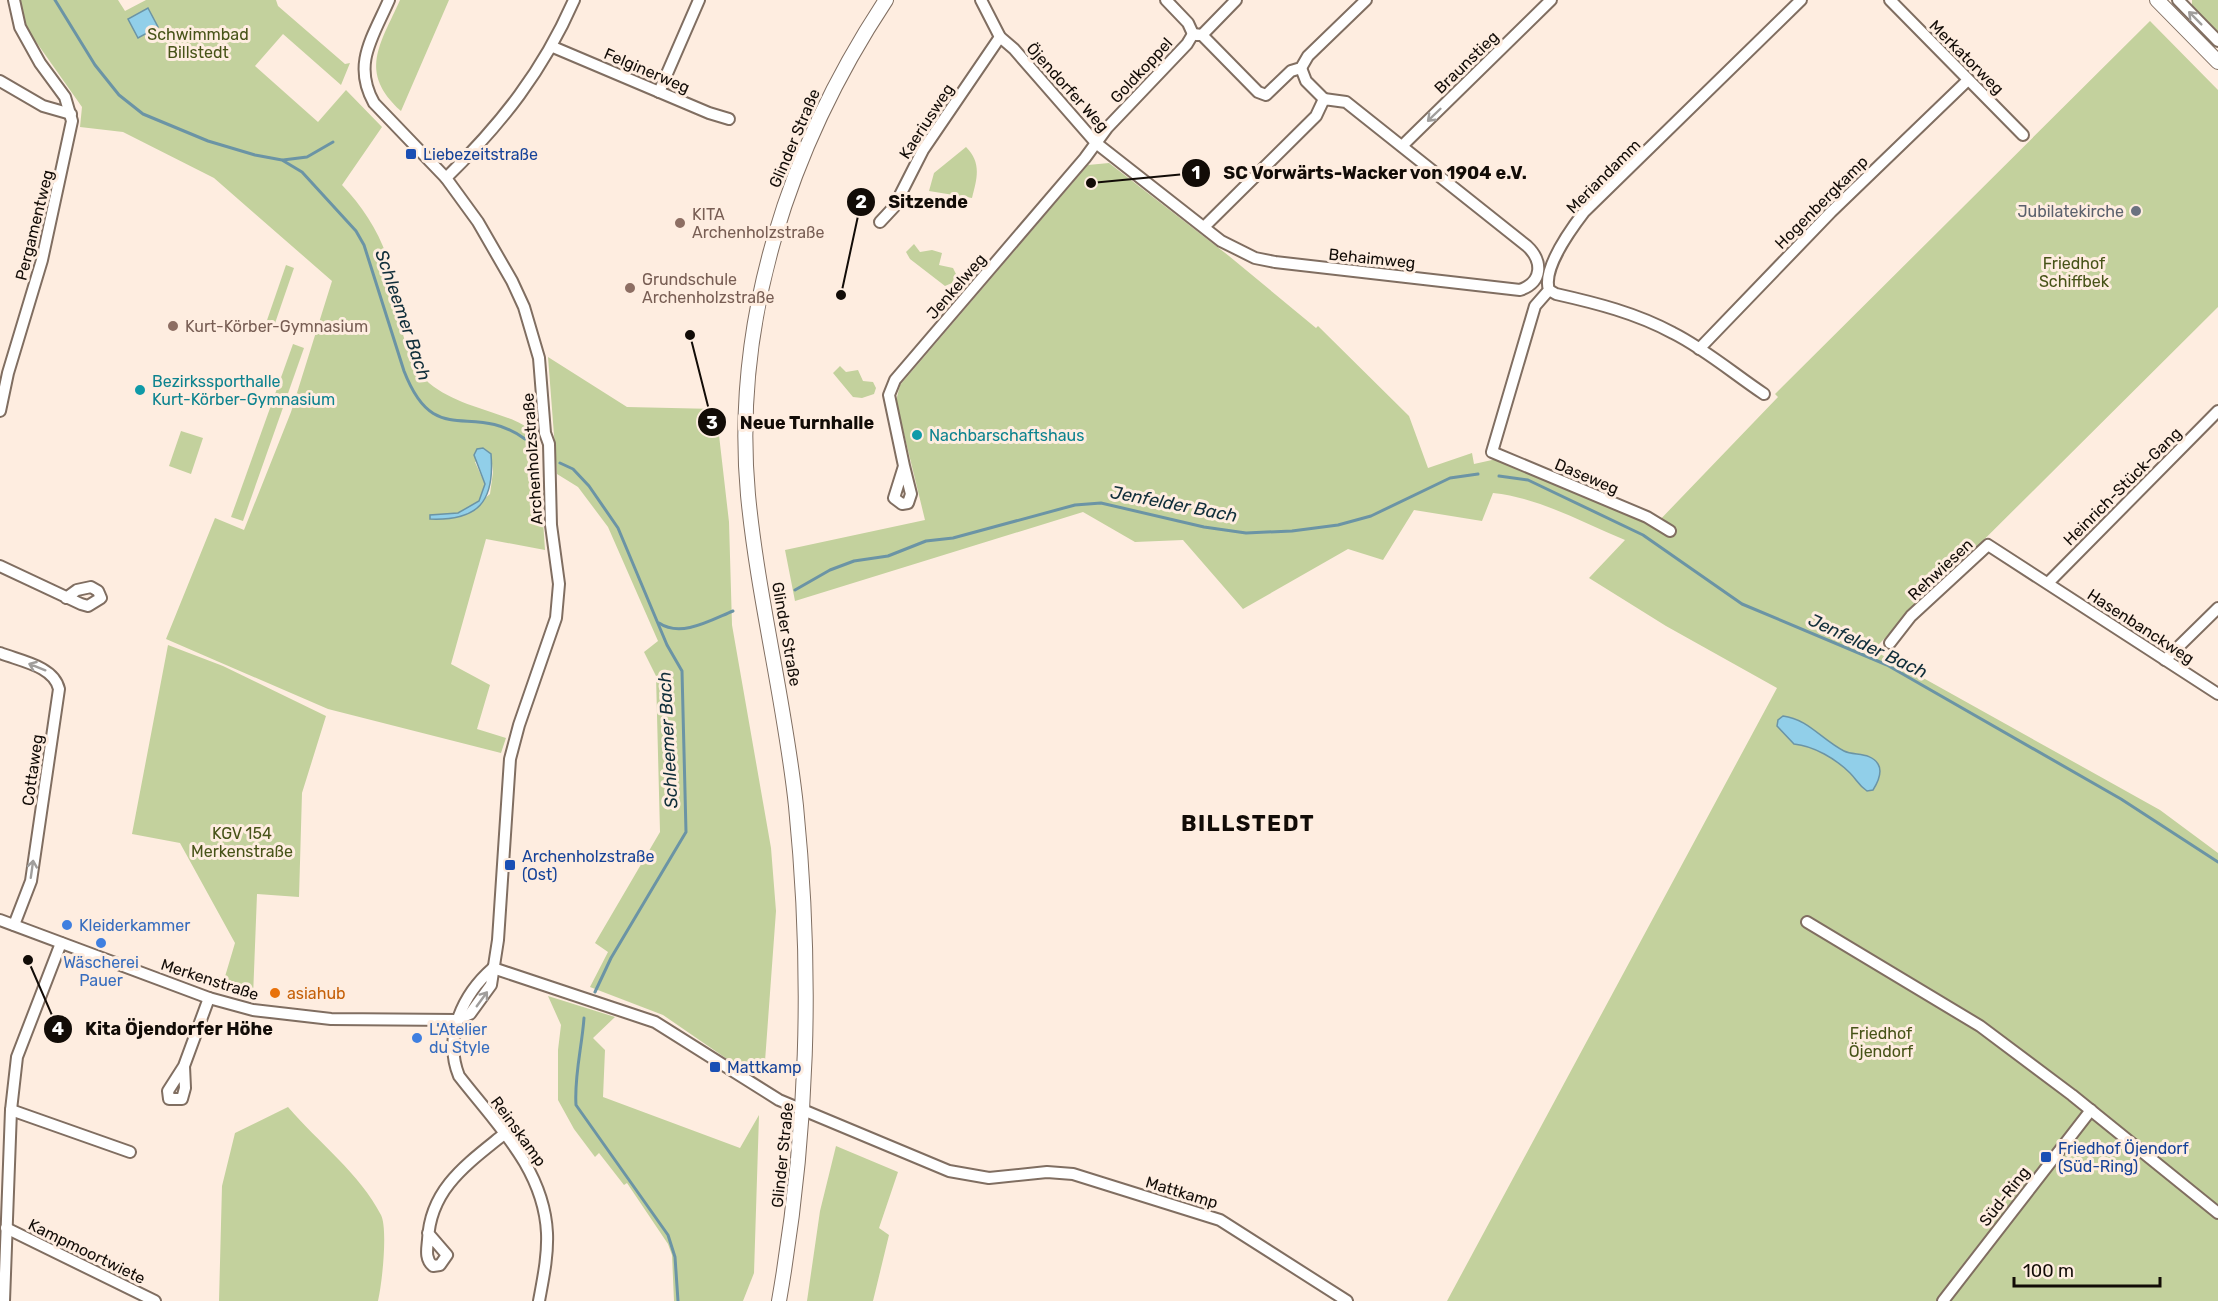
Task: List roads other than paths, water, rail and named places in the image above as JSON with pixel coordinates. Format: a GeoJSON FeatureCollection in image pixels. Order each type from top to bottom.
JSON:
{"type":"FeatureCollection","features":[{"type":"Feature","properties":{"kind":"main road","name":"Glinder Straße"},"geometry":{"type":"LineString","coordinates":[[779,1301],[797,1180],[803,1111],[806,1008],[803,893],[790,754],[748,496],[749,370],[765,271],[795,175],[838,79],[886,0]]}},
{"type":"Feature","properties":{"kind":"main road"},"geometry":{"type":"LineString","coordinates":[[2162,2],[2218,62]]}},
{"type":"Feature","properties":{"kind":"street"},"geometry":{"type":"LineString","coordinates":[[14,0],[20,27],[40,63],[65,97],[70,114]]}},
{"type":"Feature","properties":{"kind":"street","name":"Archenholzstraße"},"geometry":{"type":"LineString","coordinates":[[389,0],[363,67],[368,92],[374,104],[446,178],[500,258],[524,307],[534,336],[549,444],[549,492],[559,584],[552,635],[519,725],[510,759],[498,940],[491,985],[465,1018],[456,1020]]}},
{"type":"Feature","properties":{"kind":"street"},"geometry":{"type":"LineString","coordinates":[[446,178],[482,143],[553,47],[574,0]]}},
{"type":"Feature","properties":{"kind":"street"},"geometry":{"type":"LineString","coordinates":[[659,92],[699,0]]}},
{"type":"Feature","properties":{"kind":"street","name":"Öjendorfer Weg"},"geometry":{"type":"LineString","coordinates":[[981,0],[999,37],[1014,49],[1096,143],[1204,227]]}},
{"type":"Feature","properties":{"kind":"street"},"geometry":{"type":"LineString","coordinates":[[1166,0],[1188,23],[1193,34],[1202,35],[1262,94],[1272,91],[1291,71],[1301,68],[1308,56],[1366,0]]}},
{"type":"Feature","properties":{"kind":"street","name":"Goldkoppel"},"geometry":{"type":"LineString","coordinates":[[1096,143],[1193,34],[1202,35],[1236,0]]}},
{"type":"Feature","properties":{"kind":"street","name":"Braunstieg"},"geometry":{"type":"LineString","coordinates":[[1402,146],[1551,0]]}},
{"type":"Feature","properties":{"kind":"street","name":"Meriandamm"},"geometry":{"type":"LineString","coordinates":[[1492,452],[1535,306],[1550,290],[1547,283],[1554,262],[1584,212],[1802,0]]}},
{"type":"Feature","properties":{"kind":"street","name":"Merkatorweg"},"geometry":{"type":"LineString","coordinates":[[1890,0],[2023,135]]}},
{"type":"Feature","properties":{"kind":"street"},"geometry":{"type":"LineString","coordinates":[[2178,0],[2218,41]]}},
{"type":"Feature","properties":{"kind":"street","name":"Kaeriusweg"},"geometry":{"type":"LineString","coordinates":[[880,222],[894,207],[923,150],[999,37]]}},
{"type":"Feature","properties":{"kind":"street","name":"Felginerweg"},"geometry":{"type":"LineString","coordinates":[[553,47],[729,119]]}},
{"type":"Feature","properties":{"kind":"street"},"geometry":{"type":"LineString","coordinates":[[1301,68],[1306,81],[1324,99],[1346,102],[1402,146]]}},
{"type":"Feature","properties":{"kind":"street","name":"Hogenbergkamp"},"geometry":{"type":"LineString","coordinates":[[1699,349],[1823,220],[1968,80]]}},
{"type":"Feature","properties":{"kind":"street"},"geometry":{"type":"LineString","coordinates":[[0,81],[43,106],[70,114]]}},
{"type":"Feature","properties":{"kind":"street"},"geometry":{"type":"LineString","coordinates":[[1204,227],[1316,116],[1324,99]]}},
{"type":"Feature","properties":{"kind":"street","name":"Pergamentweg"},"geometry":{"type":"LineString","coordinates":[[0,411],[55,207],[71,132],[70,114]]}},
{"type":"Feature","properties":{"kind":"street","name":"Jenkelweg"},"geometry":{"type":"LineString","coordinates":[[904,466],[890,402],[891,387],[1096,143]]}},
{"type":"Feature","properties":{"kind":"street","name":"Behaimweg"},"geometry":{"type":"LineString","coordinates":[[1204,227],[1236,249],[1275,262],[1520,290],[1531,284],[1537,272],[1538,257],[1402,146]]}},
{"type":"Feature","properties":{"kind":"street"},"geometry":{"type":"LineString","coordinates":[[1550,290],[1556,294],[1605,305],[1676,334],[1764,394]]}},
{"type":"Feature","properties":{"kind":"street","name":"Heinrich-Stück-Gang"},"geometry":{"type":"LineString","coordinates":[[2048,583],[2218,411]]}},
{"type":"Feature","properties":{"kind":"street","name":"Daseweg"},"geometry":{"type":"LineString","coordinates":[[1492,452],[1647,517],[1670,531]]}},
{"type":"Feature","properties":{"kind":"street","name":"Rehwiesen"},"geometry":{"type":"LineString","coordinates":[[1890,643],[1911,616],[1988,545],[2048,583]]}},
{"type":"Feature","properties":{"kind":"street"},"geometry":{"type":"LineString","coordinates":[[0,566],[66,598]]}},
{"type":"Feature","properties":{"kind":"street","name":"Hasenbanckweg"},"geometry":{"type":"LineString","coordinates":[[2048,583],[2218,694]]}},
{"type":"Feature","properties":{"kind":"street"},"geometry":{"type":"LineString","coordinates":[[2165,660],[2218,608]]}},
{"type":"Feature","properties":{"kind":"street","name":"Cottaweg"},"geometry":{"type":"LineString","coordinates":[[0,653],[51,673],[57,680],[59,689],[31,881],[14,925]]}},
{"type":"Feature","properties":{"kind":"street","name":"Merkenstraße"},"geometry":{"type":"LineString","coordinates":[[0,920],[209,998],[253,1010],[319,1018],[456,1020]]}},
{"type":"Feature","properties":{"kind":"street"},"geometry":{"type":"LineString","coordinates":[[1807,922],[1980,1026],[2091,1110],[2218,1214]]}},
{"type":"Feature","properties":{"kind":"street"},"geometry":{"type":"LineString","coordinates":[[4,1301],[3,1252],[11,1110],[17,1057],[61,943]]}},
{"type":"Feature","properties":{"kind":"street","name":"Mattkamp"},"geometry":{"type":"LineString","coordinates":[[493,968],[656,1022],[768,1094],[803,1111],[955,1173],[1005,1178],[1047,1172],[1073,1174],[1212,1217],[1229,1224],[1347,1301]]}},
{"type":"Feature","properties":{"kind":"street"},"geometry":{"type":"LineString","coordinates":[[184,1066],[209,998]]}},
{"type":"Feature","properties":{"kind":"street","name":"Reinskamp"},"geometry":{"type":"LineString","coordinates":[[456,1020],[454,1064],[459,1076],[504,1134],[537,1182],[545,1210],[546,1259],[539,1301]]}},
{"type":"Feature","properties":{"kind":"street"},"geometry":{"type":"LineString","coordinates":[[11,1110],[130,1152]]}},
{"type":"Feature","properties":{"kind":"street","name":"Süd-Ring"},"geometry":{"type":"LineString","coordinates":[[1943,1301],[2091,1110]]}},
{"type":"Feature","properties":{"kind":"street"},"geometry":{"type":"LineString","coordinates":[[428,1233],[436,1201],[444,1187],[458,1172],[504,1134]]}},
{"type":"Feature","properties":{"kind":"street","name":"Kampmoortwiete"},"geometry":{"type":"LineString","coordinates":[[6,1228],[155,1301]]}},
{"type":"Feature","properties":{"kind":"water"},"geometry":{"type":"Polygon","coordinates":[[[148,8],[158,27],[138,38],[128,19],[148,8]]]}},
{"type":"Feature","properties":{"kind":"water"},"geometry":{"type":"Polygon","coordinates":[[[483,448],[491,454],[491,471],[490,485],[480,505],[460,516],[430,519],[430,515],[458,513],[479,501],[485,484],[474,455],[477,449],[483,448]]]}},
{"type":"Feature","properties":{"kind":"water"},"geometry":{"type":"Polygon","coordinates":[[[1783,716],[1800,721],[1848,753],[1867,756],[1875,760],[1880,774],[1873,790],[1864,789],[1831,758],[1809,747],[1794,744],[1777,726],[1778,720],[1783,716]]]}},
{"type":"Feature","properties":{"kind":"waterway","name":"Schleemer Bach"},"geometry":{"type":"LineString","coordinates":[[55,0],[95,65],[119,95],[143,114],[208,141],[255,155],[282,160],[302,172],[356,231],[364,245],[404,371],[416,395],[428,410],[442,417],[488,423],[506,428],[525,439]]}},
{"type":"Feature","properties":{"kind":"waterway"},"geometry":{"type":"LineString","coordinates":[[283,160],[307,157],[333,142]]}},
{"type":"Feature","properties":{"kind":"waterway","name":"Schleemer Bach"},"geometry":{"type":"LineString","coordinates":[[560,463],[573,469],[589,486],[618,528],[667,645],[682,671],[686,832],[611,958],[595,992]]}},
{"type":"Feature","properties":{"kind":"waterway","name":"Jenfelder Bach"},"geometry":{"type":"LineString","coordinates":[[795,590],[830,570],[854,561],[888,556],[926,541],[953,538],[1075,505],[1101,503],[1204,527],[1246,533],[1292,531],[1338,525],[1371,516],[1450,478],[1478,474]]}},
{"type":"Feature","properties":{"kind":"waterway","name":"Jenfelder Bach"},"geometry":{"type":"LineString","coordinates":[[1499,476],[1528,480],[1643,535],[1742,604],[1887,665],[2121,799],[2218,862]]}},
{"type":"Feature","properties":{"kind":"waterway","name":"Jenfelder Bach"},"geometry":{"type":"LineString","coordinates":[[659,623],[677,629],[686,628],[706,623],[733,611]]}},
{"type":"Feature","properties":{"kind":"waterway","name":"Schleemer Bach"},"geometry":{"type":"LineString","coordinates":[[584,1018],[577,1072],[576,1105],[668,1235],[675,1257],[678,1301]]}},
{"type":"Feature","properties":{"kind":"place","name":"Liebezeitstraße"},"geometry":{"type":"Point","coordinates":[411,154]}},
{"type":"Feature","properties":{"kind":"place","name":"SC Vorwärts-Wacker von 1904 e.V."},"geometry":{"type":"Point","coordinates":[1091,183]}},
{"type":"Feature","properties":{"kind":"place","name":"Jubilatekirche"},"geometry":{"type":"Point","coordinates":[2136,211]}},
{"type":"Feature","properties":{"kind":"place","name":"KITA Archenholzstraße"},"geometry":{"type":"Point","coordinates":[680,223]}},
{"type":"Feature","properties":{"kind":"place","name":"Grundschule Archenholzstraße"},"geometry":{"type":"Point","coordinates":[630,288]}},
{"type":"Feature","properties":{"kind":"place","name":"Sitzende"},"geometry":{"type":"Point","coordinates":[841,295]}},
{"type":"Feature","properties":{"kind":"place","name":"Kurt-Körber-Gymnasium"},"geometry":{"type":"Point","coordinates":[173,326]}},
{"type":"Feature","properties":{"kind":"place","name":"Neue Turnhalle"},"geometry":{"type":"Point","coordinates":[690,335]}},
{"type":"Feature","properties":{"kind":"place","name":"Bezirkssporthalle Kurt-Körber-Gymnasium"},"geometry":{"type":"Point","coordinates":[140,390]}},
{"type":"Feature","properties":{"kind":"place","name":"Nachbarschaftshaus"},"geometry":{"type":"Point","coordinates":[917,435]}},
{"type":"Feature","properties":{"kind":"place","name":"Archenholzstraße (Ost)"},"geometry":{"type":"Point","coordinates":[510,865]}},
{"type":"Feature","properties":{"kind":"place","name":"Kleiderkammer"},"geometry":{"type":"Point","coordinates":[67,925]}},
{"type":"Feature","properties":{"kind":"place","name":"Wäscherei Pauer"},"geometry":{"type":"Point","coordinates":[101,943]}},
{"type":"Feature","properties":{"kind":"place","name":"Kita Öjendorfer Höhe"},"geometry":{"type":"Point","coordinates":[28,960]}},
{"type":"Feature","properties":{"kind":"place","name":"asiahub"},"geometry":{"type":"Point","coordinates":[275,993]}},
{"type":"Feature","properties":{"kind":"place","name":"L'Atelier du Style"},"geometry":{"type":"Point","coordinates":[417,1038]}},
{"type":"Feature","properties":{"kind":"place","name":"Mattkamp"},"geometry":{"type":"Point","coordinates":[715,1067]}},
{"type":"Feature","properties":{"kind":"place","name":"Friedhof Öjendorf (Süd-Ring)"},"geometry":{"type":"Point","coordinates":[2046,1157]}},
{"type":"Feature","properties":{"kind":"district","name":"BILLSTEDT"},"geometry":{"type":"Point","coordinates":[1248,823]}},
{"type":"Feature","properties":{"kind":"park label","name":"Schwimmbad Billstedt"},"geometry":{"type":"Point","coordinates":[198,43]}},
{"type":"Feature","properties":{"kind":"park label","name":"Friedhof Schiffbek"},"geometry":{"type":"Point","coordinates":[2074,272]}},
{"type":"Feature","properties":{"kind":"park label","name":"KGV 154 Merkenstraße"},"geometry":{"type":"Point","coordinates":[242,842]}},
{"type":"Feature","properties":{"kind":"park label","name":"Friedhof Öjendorf"},"geometry":{"type":"Point","coordinates":[1881,1042]}}]}
